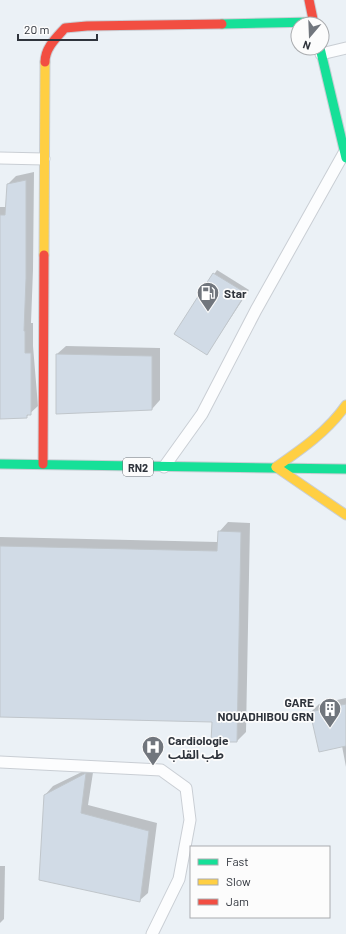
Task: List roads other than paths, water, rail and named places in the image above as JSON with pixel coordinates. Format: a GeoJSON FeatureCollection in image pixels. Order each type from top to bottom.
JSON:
{"type":"FeatureCollection","features":[{"type":"Feature","properties":{"kind":"main road"},"geometry":{"type":"LineString","coordinates":[[309,0],[312,16]]}},
{"type":"Feature","properties":{"kind":"main road"},"geometry":{"type":"LineString","coordinates":[[43,464],[45,57],[51,43],[65,28],[87,26],[290,23]]}},
{"type":"Feature","properties":{"kind":"main road"},"geometry":{"type":"LineString","coordinates":[[322,56],[345,155]]}},
{"type":"Feature","properties":{"kind":"main road"},"geometry":{"type":"LineString","coordinates":[[346,405],[342,412],[312,443],[276,467],[346,515]]}},
{"type":"Feature","properties":{"kind":"main road","name":"RN2"},"geometry":{"type":"LineString","coordinates":[[0,464],[346,469]]}},
{"type":"Feature","properties":{"kind":"lane"},"geometry":{"type":"LineString","coordinates":[[330,50],[346,48]]}},
{"type":"Feature","properties":{"kind":"lane"},"geometry":{"type":"LineString","coordinates":[[164,467],[202,414],[256,310],[345,155]]}},
{"type":"Feature","properties":{"kind":"lane"},"geometry":{"type":"LineString","coordinates":[[0,158],[44,159]]}},
{"type":"Feature","properties":{"kind":"lane"},"geometry":{"type":"LineString","coordinates":[[0,762],[161,770],[186,788],[190,820],[179,879],[152,934]]}},
{"type":"Feature","properties":{"kind":"place","name":"Star"},"geometry":{"type":"Point","coordinates":[208,312]}},
{"type":"Feature","properties":{"kind":"place","name":"GARE NOUADHIBOU GRN"},"geometry":{"type":"Point","coordinates":[330,728]}},
{"type":"Feature","properties":{"kind":"place","name":"Cardiologie طب القلب"},"geometry":{"type":"Point","coordinates":[153,766]}}]}
